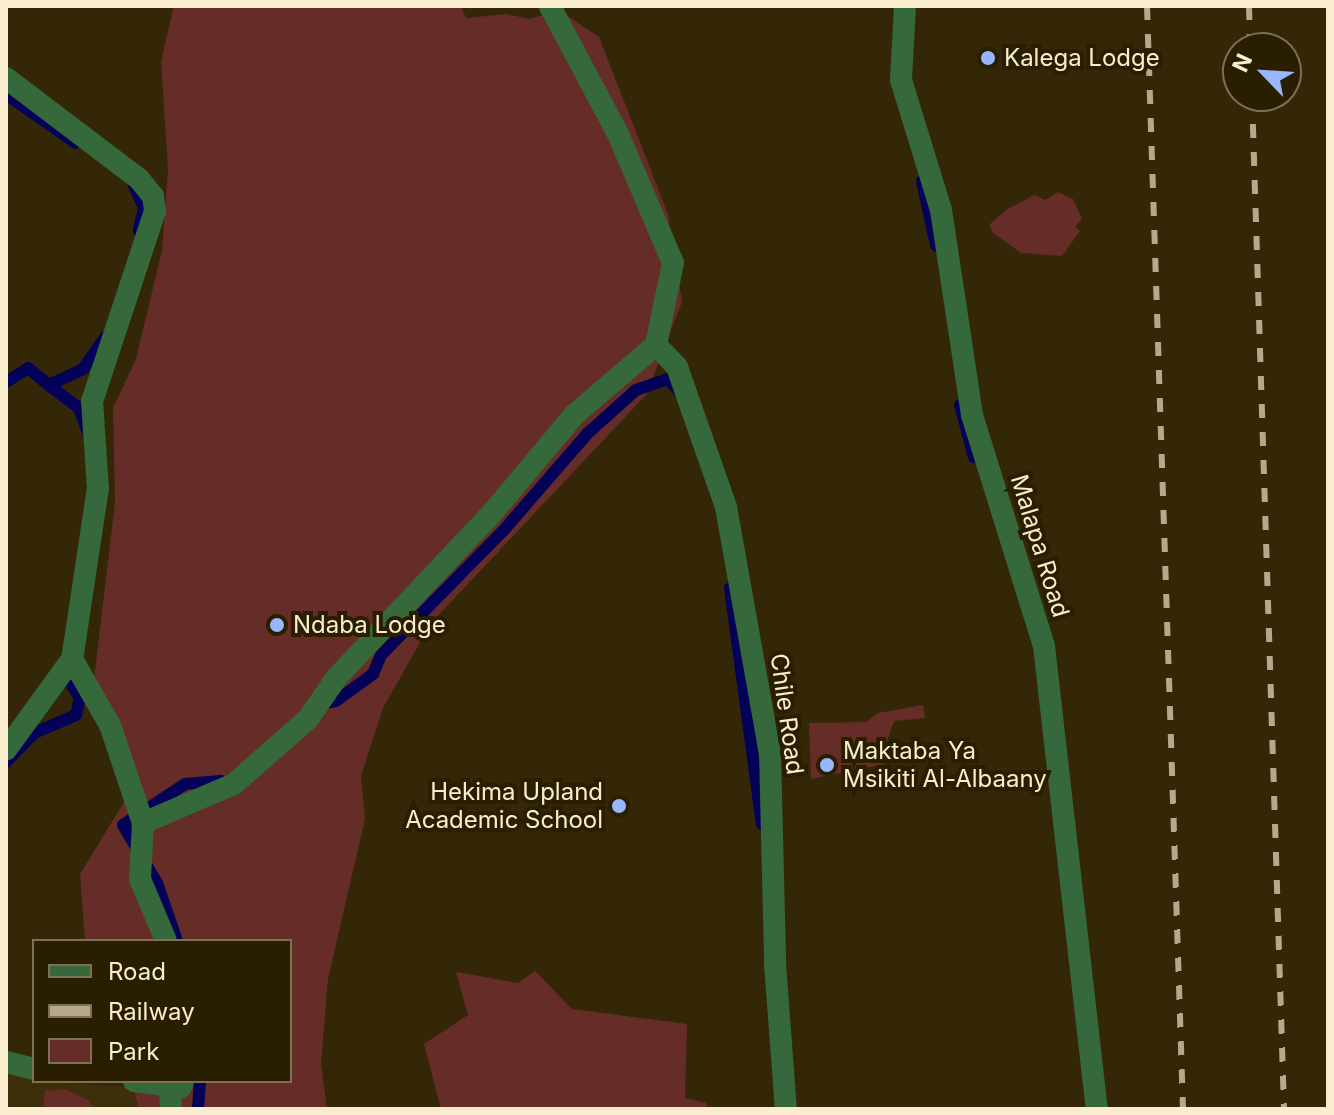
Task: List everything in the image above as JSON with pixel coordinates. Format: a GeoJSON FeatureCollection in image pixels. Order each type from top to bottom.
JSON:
{"type":"FeatureCollection","features":[{"type":"Feature","properties":{"kind":"street"},"geometry":{"type":"LineString","coordinates":[[143,823],[234,784],[308,719],[337,677],[493,512],[574,415],[656,345],[673,263],[618,134],[550,6]]}},
{"type":"Feature","properties":{"kind":"street","name":"Malapa Road"},"geometry":{"type":"LineString","coordinates":[[905,6],[901,80],[941,210],[972,415],[1044,646],[1097,1109]]}},
{"type":"Feature","properties":{"kind":"street"},"geometry":{"type":"LineString","coordinates":[[6,78],[139,179],[153,196],[155,211],[92,401],[98,488],[72,659],[6,750]]}},
{"type":"Feature","properties":{"kind":"street","name":"Chile Road"},"geometry":{"type":"LineString","coordinates":[[656,345],[677,367],[726,507],[767,738],[775,964],[786,1109]]}},
{"type":"Feature","properties":{"kind":"street"},"geometry":{"type":"LineString","coordinates":[[72,659],[110,725],[143,823],[140,879],[165,939]]}},
{"type":"Feature","properties":{"kind":"street"},"geometry":{"type":"LineString","coordinates":[[6,1062],[32,1068]]}},
{"type":"Feature","properties":{"kind":"street"},"geometry":{"type":"LineString","coordinates":[[171,1109],[177,1083]]}},
{"type":"Feature","properties":{"kind":"shaded area"},"geometry":{"type":"Polygon","coordinates":[[[6,1062],[32,1068],[32,1083],[132,1087],[174,1109],[6,1109],[6,1062]]]}},
{"type":"Feature","properties":{"kind":"green space"},"geometry":{"type":"Polygon","coordinates":[[[174,6],[461,6],[466,18],[507,14],[529,19],[560,11],[599,37],[668,214],[682,302],[646,395],[431,623],[383,708],[361,776],[365,819],[328,979],[321,1064],[327,1109],[139,1109],[132,1083],[292,1083],[292,939],[85,939],[80,874],[137,781],[91,705],[115,502],[113,408],[136,359],[162,250],[168,170],[161,61],[174,6]]]}},
{"type":"Feature","properties":{"kind":"green space"},"geometry":{"type":"Polygon","coordinates":[[[1058,192],[1073,199],[1082,219],[1075,227],[1080,231],[1062,256],[1021,253],[993,233],[989,225],[1006,210],[1034,195],[1045,200],[1058,192]]]}},
{"type":"Feature","properties":{"kind":"green space"},"geometry":{"type":"Polygon","coordinates":[[[923,705],[925,718],[894,721],[887,741],[880,744],[884,764],[811,779],[809,723],[866,722],[878,713],[923,705]]]}},
{"type":"Feature","properties":{"kind":"green space"},"geometry":{"type":"Polygon","coordinates":[[[535,971],[572,1009],[687,1024],[685,1098],[706,1103],[709,1109],[441,1109],[424,1044],[468,1015],[456,972],[518,983],[535,971]]]}},
{"type":"Feature","properties":{"kind":"green space"},"geometry":{"type":"Polygon","coordinates":[[[65,1089],[88,1100],[94,1109],[43,1109],[45,1091],[65,1089]]]}},
{"type":"Feature","properties":{"kind":"waterway"},"geometry":{"type":"LineString","coordinates":[[6,94],[76,143]]}},
{"type":"Feature","properties":{"kind":"waterway"},"geometry":{"type":"LineString","coordinates":[[922,181],[936,245]]}},
{"type":"Feature","properties":{"kind":"waterway"},"geometry":{"type":"LineString","coordinates":[[133,183],[144,208],[139,230]]}},
{"type":"Feature","properties":{"kind":"waterway"},"geometry":{"type":"LineString","coordinates":[[87,430],[79,408],[49,385],[83,369],[105,337]]}},
{"type":"Feature","properties":{"kind":"waterway"},"geometry":{"type":"LineString","coordinates":[[6,382],[28,368],[49,385]]}},
{"type":"Feature","properties":{"kind":"waterway"},"geometry":{"type":"LineString","coordinates":[[319,704],[336,701],[373,674],[381,655],[503,531],[588,433],[636,390],[668,379],[681,393]]}},
{"type":"Feature","properties":{"kind":"waterway"},"geometry":{"type":"LineString","coordinates":[[960,405],[974,457]]}},
{"type":"Feature","properties":{"kind":"waterway"},"geometry":{"type":"LineString","coordinates":[[730,588],[762,824]]}},
{"type":"Feature","properties":{"kind":"waterway"},"geometry":{"type":"LineString","coordinates":[[6,762],[34,733],[76,715],[80,698],[71,684]]}},
{"type":"Feature","properties":{"kind":"waterway"},"geometry":{"type":"LineString","coordinates":[[176,939],[157,883],[123,825],[185,784],[221,781]]}},
{"type":"Feature","properties":{"kind":"waterway"},"geometry":{"type":"LineString","coordinates":[[198,1109],[200,1083]]}},
{"type":"Feature","properties":{"kind":"railway"},"geometry":{"type":"LineString","coordinates":[[1147,6],[1183,1109]]}},
{"type":"Feature","properties":{"kind":"railway"},"geometry":{"type":"LineString","coordinates":[[1249,6],[1250,32]]}},
{"type":"Feature","properties":{"kind":"railway"},"geometry":{"type":"LineString","coordinates":[[1253,112],[1284,1109]]}},
{"type":"Feature","properties":{"kind":"place","name":"Kalega Lodge"},"geometry":{"type":"Point","coordinates":[988,58]}},
{"type":"Feature","properties":{"kind":"place","name":"Ndaba Lodge"},"geometry":{"type":"Point","coordinates":[277,625]}},
{"type":"Feature","properties":{"kind":"place","name":"Maktaba Ya Msikiti Al-Albaany"},"geometry":{"type":"Point","coordinates":[827,765]}},
{"type":"Feature","properties":{"kind":"place","name":"Hekima Upland Academic School"},"geometry":{"type":"Point","coordinates":[619,806]}}]}
